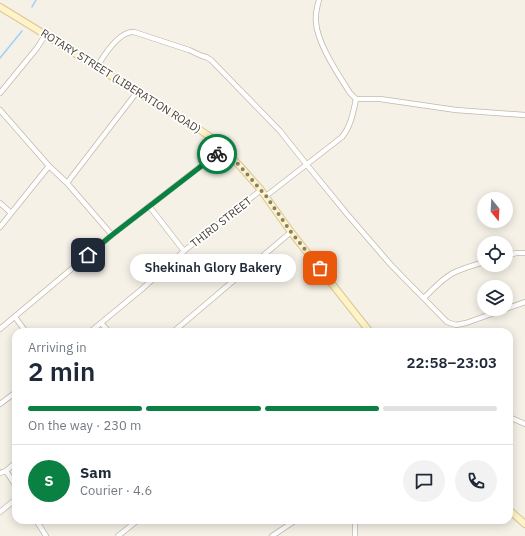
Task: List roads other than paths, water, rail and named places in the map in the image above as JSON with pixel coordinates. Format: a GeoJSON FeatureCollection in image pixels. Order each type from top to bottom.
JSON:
{"type":"FeatureCollection","features":[{"type":"Feature","properties":{"kind":"street"},"geometry":{"type":"LineString","coordinates":[[318,0],[316,22],[322,44],[350,93],[356,99],[380,98],[456,110],[525,115]]}},
{"type":"Feature","properties":{"kind":"street","name":"ROTARY STREET (LIBERATION ROAD)"},"geometry":{"type":"LineString","coordinates":[[0,7],[209,136],[240,166],[266,196],[291,232],[365,328]]}},
{"type":"Feature","properties":{"kind":"street"},"geometry":{"type":"LineString","coordinates":[[96,67],[109,48],[130,32],[189,50],[206,57],[230,78],[280,131],[347,214],[391,265],[447,322],[456,325],[466,323],[525,302]]}},
{"type":"Feature","properties":{"kind":"street"},"geometry":{"type":"LineString","coordinates":[[0,93],[34,52],[46,34]]}},
{"type":"Feature","properties":{"kind":"street"},"geometry":{"type":"LineString","coordinates":[[67,184],[137,92]]}},
{"type":"Feature","properties":{"kind":"street"},"geometry":{"type":"LineString","coordinates":[[266,196],[342,137],[347,131],[356,99]]}},
{"type":"Feature","properties":{"kind":"street"},"geometry":{"type":"LineString","coordinates":[[0,110],[48,166],[67,184],[112,235]]}},
{"type":"Feature","properties":{"kind":"street"},"geometry":{"type":"LineString","coordinates":[[0,329],[112,235],[223,149]]}},
{"type":"Feature","properties":{"kind":"street"},"geometry":{"type":"LineString","coordinates":[[0,227],[48,166]]}},
{"type":"Feature","properties":{"kind":"street","name":"THIRD STREET"},"geometry":{"type":"LineString","coordinates":[[95,328],[142,289],[184,251],[261,190]]}},
{"type":"Feature","properties":{"kind":"street"},"geometry":{"type":"LineString","coordinates":[[0,203],[11,213]]}},
{"type":"Feature","properties":{"kind":"street"},"geometry":{"type":"LineString","coordinates":[[150,206],[184,251]]}},
{"type":"Feature","properties":{"kind":"street"},"geometry":{"type":"LineString","coordinates":[[178,328],[291,232]]}},
{"type":"Feature","properties":{"kind":"street"},"geometry":{"type":"LineString","coordinates":[[513,254],[525,253]]}},
{"type":"Feature","properties":{"kind":"street"},"geometry":{"type":"LineString","coordinates":[[424,298],[453,273],[477,264]]}},
{"type":"Feature","properties":{"kind":"street"},"geometry":{"type":"LineString","coordinates":[[15,317],[23,328]]}},
{"type":"Feature","properties":{"kind":"street"},"geometry":{"type":"LineString","coordinates":[[101,323],[105,328]]}},
{"type":"Feature","properties":{"kind":"street"},"geometry":{"type":"LineString","coordinates":[[0,404],[12,395]]}},
{"type":"Feature","properties":{"kind":"street"},"geometry":{"type":"LineString","coordinates":[[513,419],[525,424]]}},
{"type":"Feature","properties":{"kind":"street"},"geometry":{"type":"LineString","coordinates":[[0,473],[6,471],[12,466]]}},
{"type":"Feature","properties":{"kind":"street"},"geometry":{"type":"LineString","coordinates":[[6,471],[12,480]]}},
{"type":"Feature","properties":{"kind":"street"},"geometry":{"type":"LineString","coordinates":[[0,512],[12,502]]}},
{"type":"Feature","properties":{"kind":"street"},"geometry":{"type":"LineString","coordinates":[[513,514],[525,524]]}},
{"type":"Feature","properties":{"kind":"street"},"geometry":{"type":"LineString","coordinates":[[38,524],[44,535]]}},
{"type":"Feature","properties":{"kind":"street"},"geometry":{"type":"LineString","coordinates":[[118,536],[133,524]]}},
{"type":"Feature","properties":{"kind":"street"},"geometry":{"type":"LineString","coordinates":[[272,536],[290,524]]}},
{"type":"Feature","properties":{"kind":"street"},"geometry":{"type":"LineString","coordinates":[[355,524],[355,536]]}},
{"type":"Feature","properties":{"kind":"waterway"},"geometry":{"type":"LineString","coordinates":[[32,7],[36,0]]}},
{"type":"Feature","properties":{"kind":"waterway"},"geometry":{"type":"LineString","coordinates":[[0,58],[22,31]]}},
{"type":"Feature","properties":{"kind":"place","name":"Shekinah Glory Bakery"},"geometry":{"type":"Point","coordinates":[320,268]}}]}
